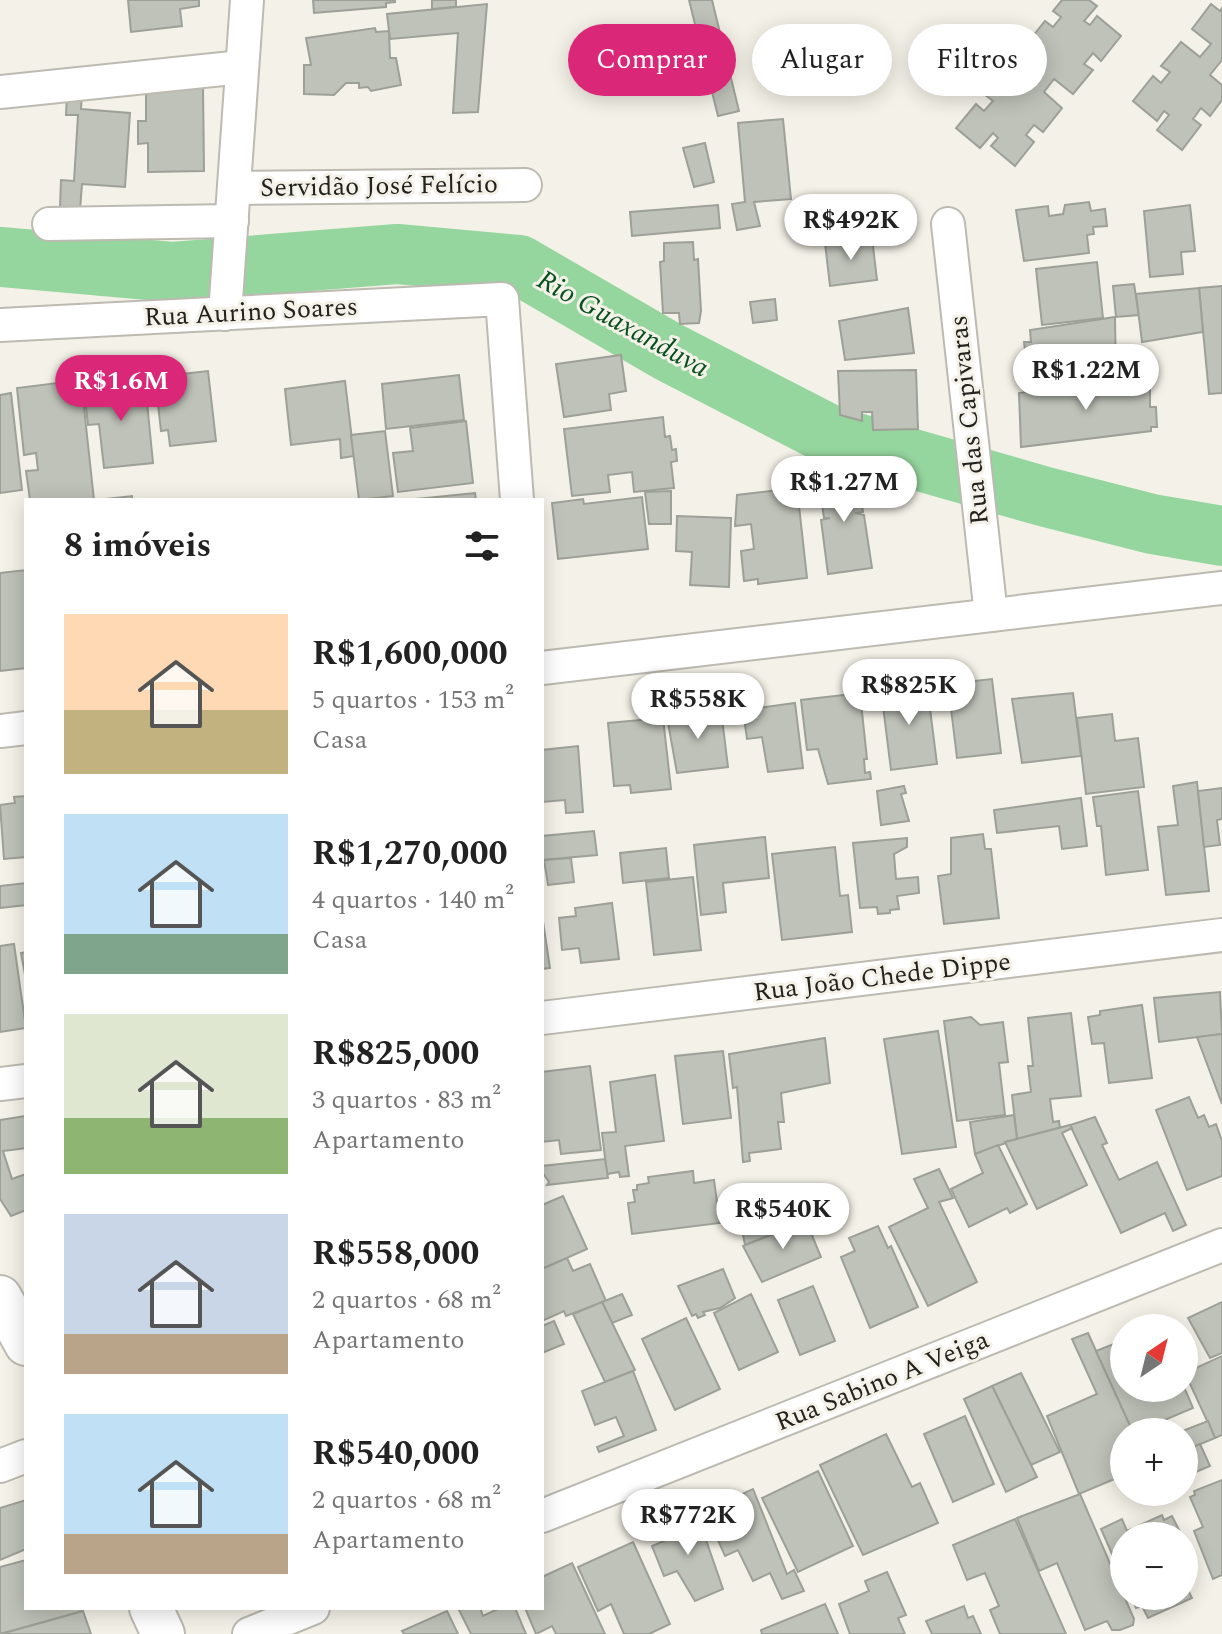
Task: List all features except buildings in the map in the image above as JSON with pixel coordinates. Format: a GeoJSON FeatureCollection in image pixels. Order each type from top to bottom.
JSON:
{"type":"FeatureCollection","features":[{"type":"Feature","properties":{"kind":"main road"},"geometry":{"type":"LineString","coordinates":[[0,1297],[24,1340]]}},
{"type":"Feature","properties":{"kind":"main road"},"geometry":{"type":"LineString","coordinates":[[152,1610],[163,1634]]}},
{"type":"Feature","properties":{"kind":"street"},"geometry":{"type":"LineString","coordinates":[[226,301],[247,0]]}},
{"type":"Feature","properties":{"kind":"street"},"geometry":{"type":"LineString","coordinates":[[0,92],[242,67]]}},
{"type":"Feature","properties":{"kind":"street","name":"Servidão José Felício"},"geometry":{"type":"LineString","coordinates":[[234,188],[525,185]]}},
{"type":"Feature","properties":{"kind":"street"},"geometry":{"type":"LineString","coordinates":[[49,224],[230,235]]}},
{"type":"Feature","properties":{"kind":"street","name":"Rua das Capivaras"},"geometry":{"type":"LineString","coordinates":[[948,224],[991,615]]}},
{"type":"Feature","properties":{"kind":"street","name":"Rua Aurino Soares"},"geometry":{"type":"LineString","coordinates":[[0,325],[226,301],[502,299],[517,498]]}},
{"type":"Feature","properties":{"kind":"street"},"geometry":{"type":"LineString","coordinates":[[544,668],[1222,588]]}},
{"type":"Feature","properties":{"kind":"street"},"geometry":{"type":"LineString","coordinates":[[0,731],[24,728]]}},
{"type":"Feature","properties":{"kind":"street","name":"Rua João Chede Dippe"},"geometry":{"type":"LineString","coordinates":[[544,1018],[1222,935]]}},
{"type":"Feature","properties":{"kind":"street"},"geometry":{"type":"LineString","coordinates":[[0,1084],[24,1081]]}},
{"type":"Feature","properties":{"kind":"street","name":"Rua Sabino A Veiga"},"geometry":{"type":"LineString","coordinates":[[544,1515],[1222,1245]]}},
{"type":"Feature","properties":{"kind":"street"},"geometry":{"type":"LineString","coordinates":[[0,1466],[24,1457]]}},
{"type":"Feature","properties":{"kind":"street"},"geometry":{"type":"LineString","coordinates":[[249,1634],[308,1610]]}},
{"type":"Feature","properties":{"kind":"waterway","name":"Rio Guaxanduva"},"geometry":{"type":"LineString","coordinates":[[0,257],[172,272],[397,254],[519,265],[669,352],[832,436],[1046,497],[1152,524],[1222,536]]}}]}
